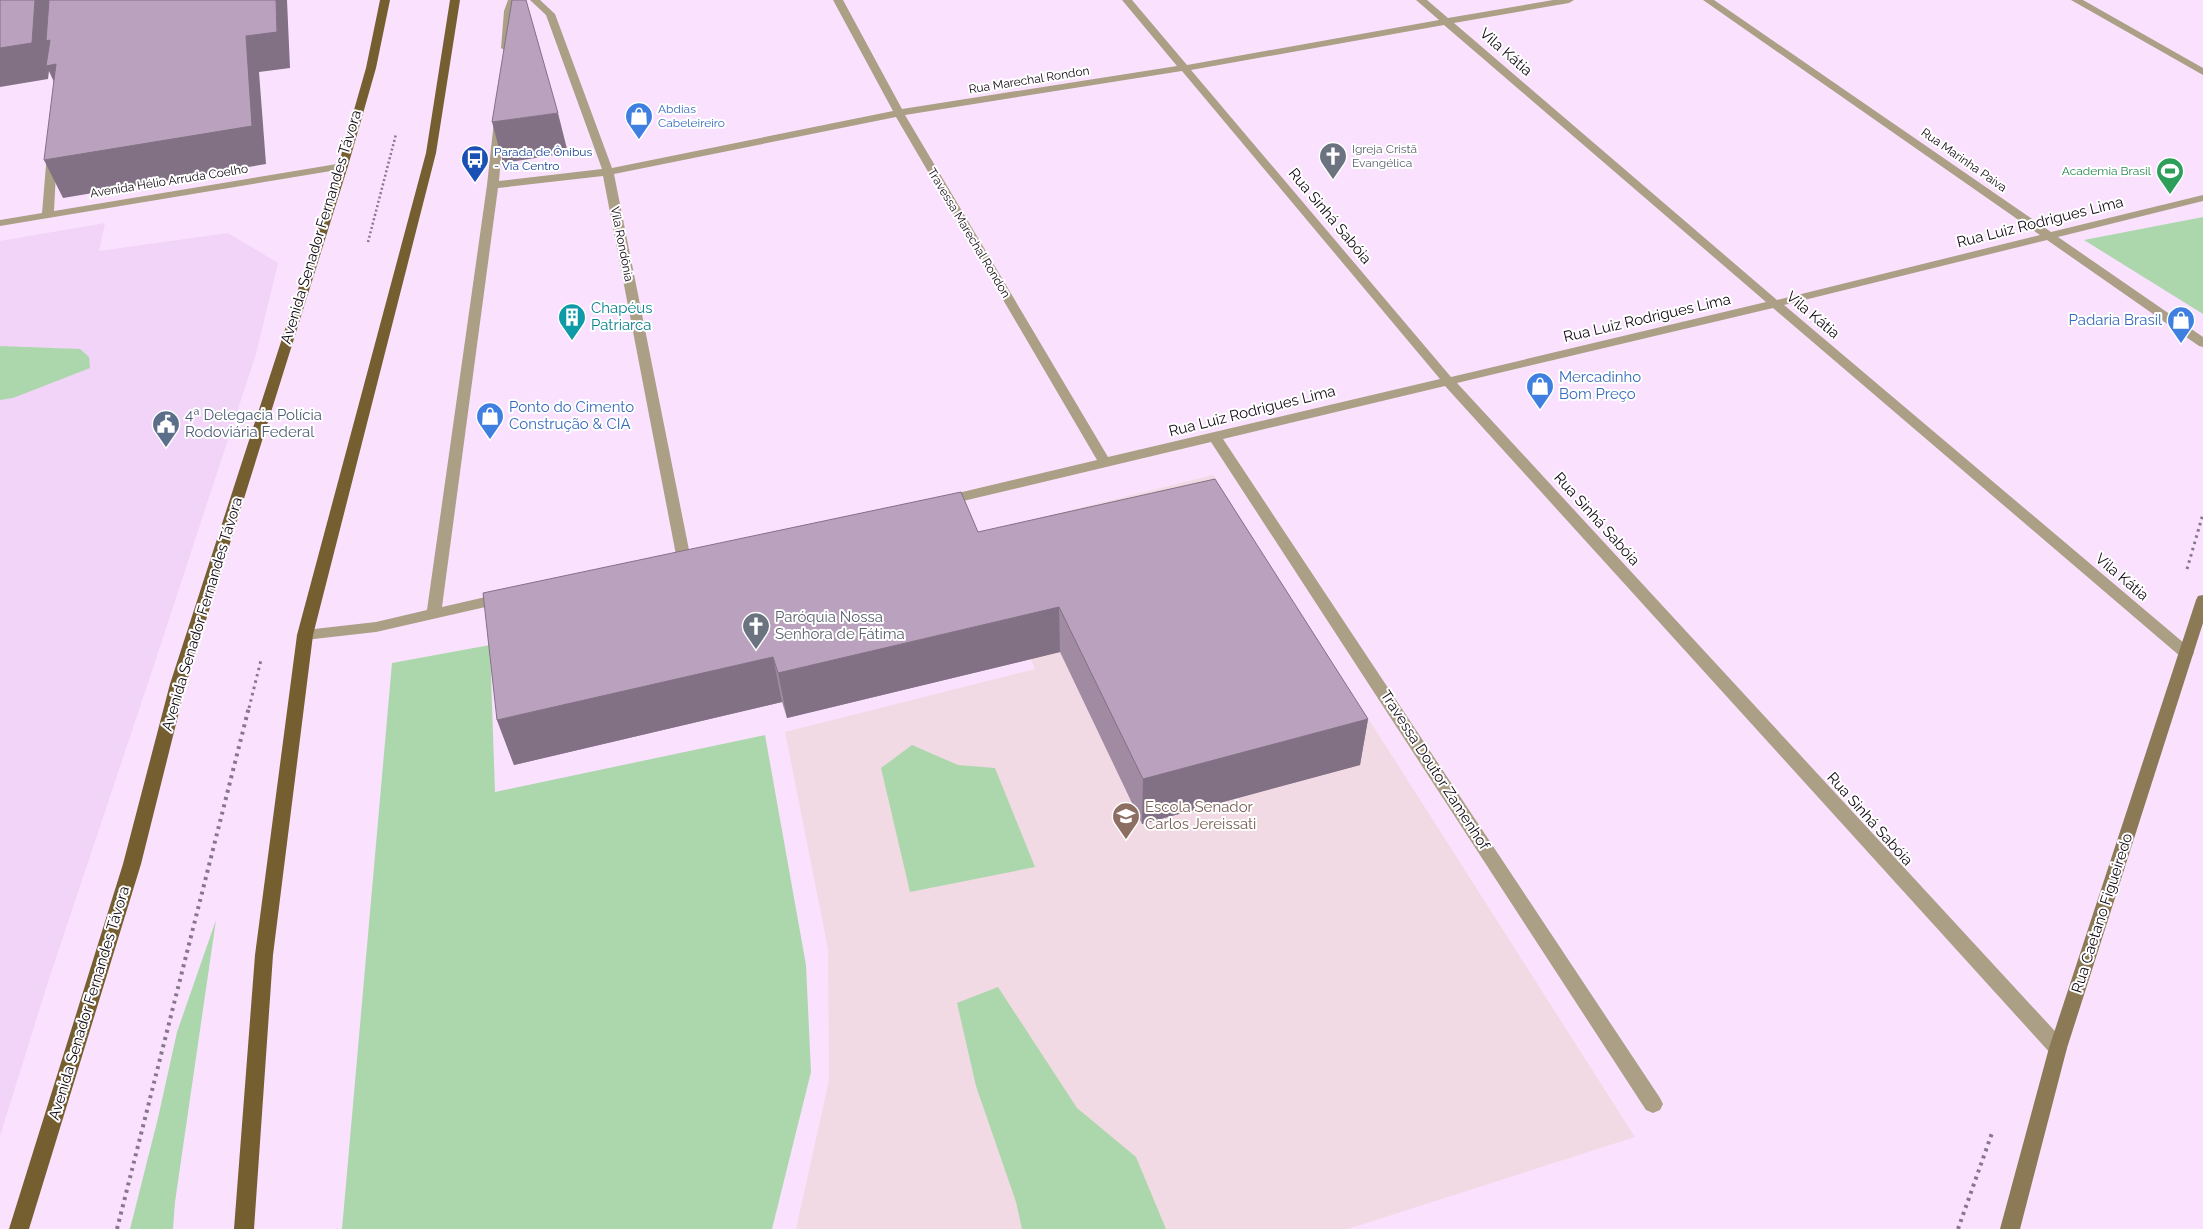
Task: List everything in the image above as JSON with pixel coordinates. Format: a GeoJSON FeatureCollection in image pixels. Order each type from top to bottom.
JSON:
{"type":"FeatureCollection","features":[{"type":"Feature","properties":{"kind":"main road","name":"Avenida Senador Fernandes Távora"},"geometry":{"type":"LineString","coordinates":[[20,1229],[132,864],[178,684],[343,166],[371,68],[385,0]]}},
{"type":"Feature","properties":{"kind":"main road"},"geometry":{"type":"LineString","coordinates":[[244,1229],[264,955],[305,635],[431,153],[455,0]]}},
{"type":"Feature","properties":{"kind":"main road","name":"Rua Caetano Figueiredo"},"geometry":{"type":"LineString","coordinates":[[2010,1229],[2058,1048],[2202,605]]}},
{"type":"Feature","properties":{"kind":"street"},"geometry":{"type":"LineString","coordinates":[[505,59],[509,11],[513,0]]}},
{"type":"Feature","properties":{"kind":"street","name":"Vila Rondônia"},"geometry":{"type":"LineString","coordinates":[[535,0],[550,14],[608,172],[684,560]]}},
{"type":"Feature","properties":{"kind":"street","name":"Travessa Marechal Rondon"},"geometry":{"type":"LineString","coordinates":[[838,0],[899,113],[1105,463]]}},
{"type":"Feature","properties":{"kind":"street","name":"Rua Sinhá Sabóia"},"geometry":{"type":"LineString","coordinates":[[1127,0],[1448,380],[2058,1048]]}},
{"type":"Feature","properties":{"kind":"street","name":"Vila Kátia"},"geometry":{"type":"LineString","coordinates":[[1421,0],[2186,653]]}},
{"type":"Feature","properties":{"kind":"street","name":"Rua Marechal Rondon"},"geometry":{"type":"LineString","coordinates":[[493,185],[608,172],[899,113],[1184,68],[1569,0]]}},
{"type":"Feature","properties":{"kind":"street","name":"Rua Marinha Paiva"},"geometry":{"type":"LineString","coordinates":[[1708,0],[2203,343]]}},
{"type":"Feature","properties":{"kind":"street"},"geometry":{"type":"LineString","coordinates":[[2076,0],[2203,72]]}},
{"type":"Feature","properties":{"kind":"street"},"geometry":{"type":"LineString","coordinates":[[434,613],[493,185],[500,108]]}},
{"type":"Feature","properties":{"kind":"street"},"geometry":{"type":"LineString","coordinates":[[48,214],[52,146]]}},
{"type":"Feature","properties":{"kind":"street","name":"Avenida Hélio Arruda Coelho"},"geometry":{"type":"LineString","coordinates":[[0,223],[343,166]]}},
{"type":"Feature","properties":{"kind":"street","name":"Rua Luiz Rodrigues Lima"},"geometry":{"type":"LineString","coordinates":[[933,503],[1775,304],[2203,198]]}},
{"type":"Feature","properties":{"kind":"street","name":"Travessa Doutor Zamenhof"},"geometry":{"type":"LineString","coordinates":[[1215,437],[1654,1104]]}},
{"type":"Feature","properties":{"kind":"street"},"geometry":{"type":"LineString","coordinates":[[305,635],[376,627],[521,594]]}},
{"type":"Feature","properties":{"kind":"shaded area"},"geometry":{"type":"Polygon","coordinates":[[[105,223],[99,251],[228,233],[278,263],[256,354],[48,982],[0,1136],[0,241],[105,223]]]}},
{"type":"Feature","properties":{"kind":"shaded area","name":"Escola Senador Carlos Jereissati"},"geometry":{"type":"Polygon","coordinates":[[[1213,475],[1635,1137],[1348,1229],[796,1229],[829,1080],[828,949],[785,732],[1035,669],[979,533],[1213,475]]]}},
{"type":"Feature","properties":{"kind":"green space"},"geometry":{"type":"Polygon","coordinates":[[[2203,217],[2203,314],[2084,240],[2203,217]]]}},
{"type":"Feature","properties":{"kind":"green space"},"geometry":{"type":"Polygon","coordinates":[[[0,346],[80,349],[89,357],[90,368],[13,398],[0,400],[0,346]]]}},
{"type":"Feature","properties":{"kind":"green space"},"geometry":{"type":"Polygon","coordinates":[[[490,645],[495,792],[765,735],[806,965],[811,1072],[772,1229],[342,1229],[392,663],[490,645]]]}},
{"type":"Feature","properties":{"kind":"green space"},"geometry":{"type":"Polygon","coordinates":[[[912,745],[958,765],[995,768],[1035,867],[910,892],[881,768],[912,745]]]}},
{"type":"Feature","properties":{"kind":"green space"},"geometry":{"type":"Polygon","coordinates":[[[216,920],[175,1202],[173,1229],[130,1229],[177,1032],[216,920]]]}},
{"type":"Feature","properties":{"kind":"green space"},"geometry":{"type":"Polygon","coordinates":[[[998,987],[1077,1108],[1136,1157],[1166,1229],[1022,1229],[1016,1202],[976,1086],[957,1003],[998,987]]]}},
{"type":"Feature","properties":{"kind":"building"},"geometry":{"type":"Polygon","coordinates":[[[0,0],[35,0],[32,43],[0,48],[0,0]]]}},
{"type":"Feature","properties":{"kind":"building"},"geometry":{"type":"Polygon","coordinates":[[[49,0],[276,0],[277,32],[246,36],[252,126],[44,160],[56,64],[46,66],[50,40],[46,41],[49,0]]]}},
{"type":"Feature","properties":{"kind":"building"},"geometry":{"type":"Polygon","coordinates":[[[512,0],[526,0],[558,113],[492,122],[512,0]]]}},
{"type":"Feature","properties":{"kind":"building"},"geometry":{"type":"Polygon","coordinates":[[[1215,479],[1368,719],[1143,779],[1059,607],[778,673],[773,657],[497,720],[483,593],[961,492],[978,532],[1215,479]]]}},
{"type":"Feature","properties":{"kind":"place","name":"Abdias Cabeleireiro"},"geometry":{"type":"Point","coordinates":[639,140]}},
{"type":"Feature","properties":{"kind":"place","name":"Igreja Cristã Evangélica"},"geometry":{"type":"Point","coordinates":[1333,180]}},
{"type":"Feature","properties":{"kind":"place","name":"Parada de Ônibus - Via Centro"},"geometry":{"type":"Point","coordinates":[475,183]}},
{"type":"Feature","properties":{"kind":"place","name":"Academia Brasil"},"geometry":{"type":"Point","coordinates":[2170,195]}},
{"type":"Feature","properties":{"kind":"place","name":"Chapéus Patriarca"},"geometry":{"type":"Point","coordinates":[572,341]}},
{"type":"Feature","properties":{"kind":"place","name":"Padaria Brasil"},"geometry":{"type":"Point","coordinates":[2181,344]}},
{"type":"Feature","properties":{"kind":"place","name":"Mercadinho Bom Preço"},"geometry":{"type":"Point","coordinates":[1540,410]}},
{"type":"Feature","properties":{"kind":"place","name":"Ponto do Cimento Construção & CIA"},"geometry":{"type":"Point","coordinates":[490,440]}},
{"type":"Feature","properties":{"kind":"place","name":"4ª Delegacia Polícia Rodoviária Federal"},"geometry":{"type":"Point","coordinates":[166,448]}},
{"type":"Feature","properties":{"kind":"place","name":"Paróquia Nossa Senhora de Fátima"},"geometry":{"type":"Point","coordinates":[756,650]}},
{"type":"Feature","properties":{"kind":"place","name":"Escola Senador Carlos Jereissati"},"geometry":{"type":"Point","coordinates":[1126,840]}}]}
